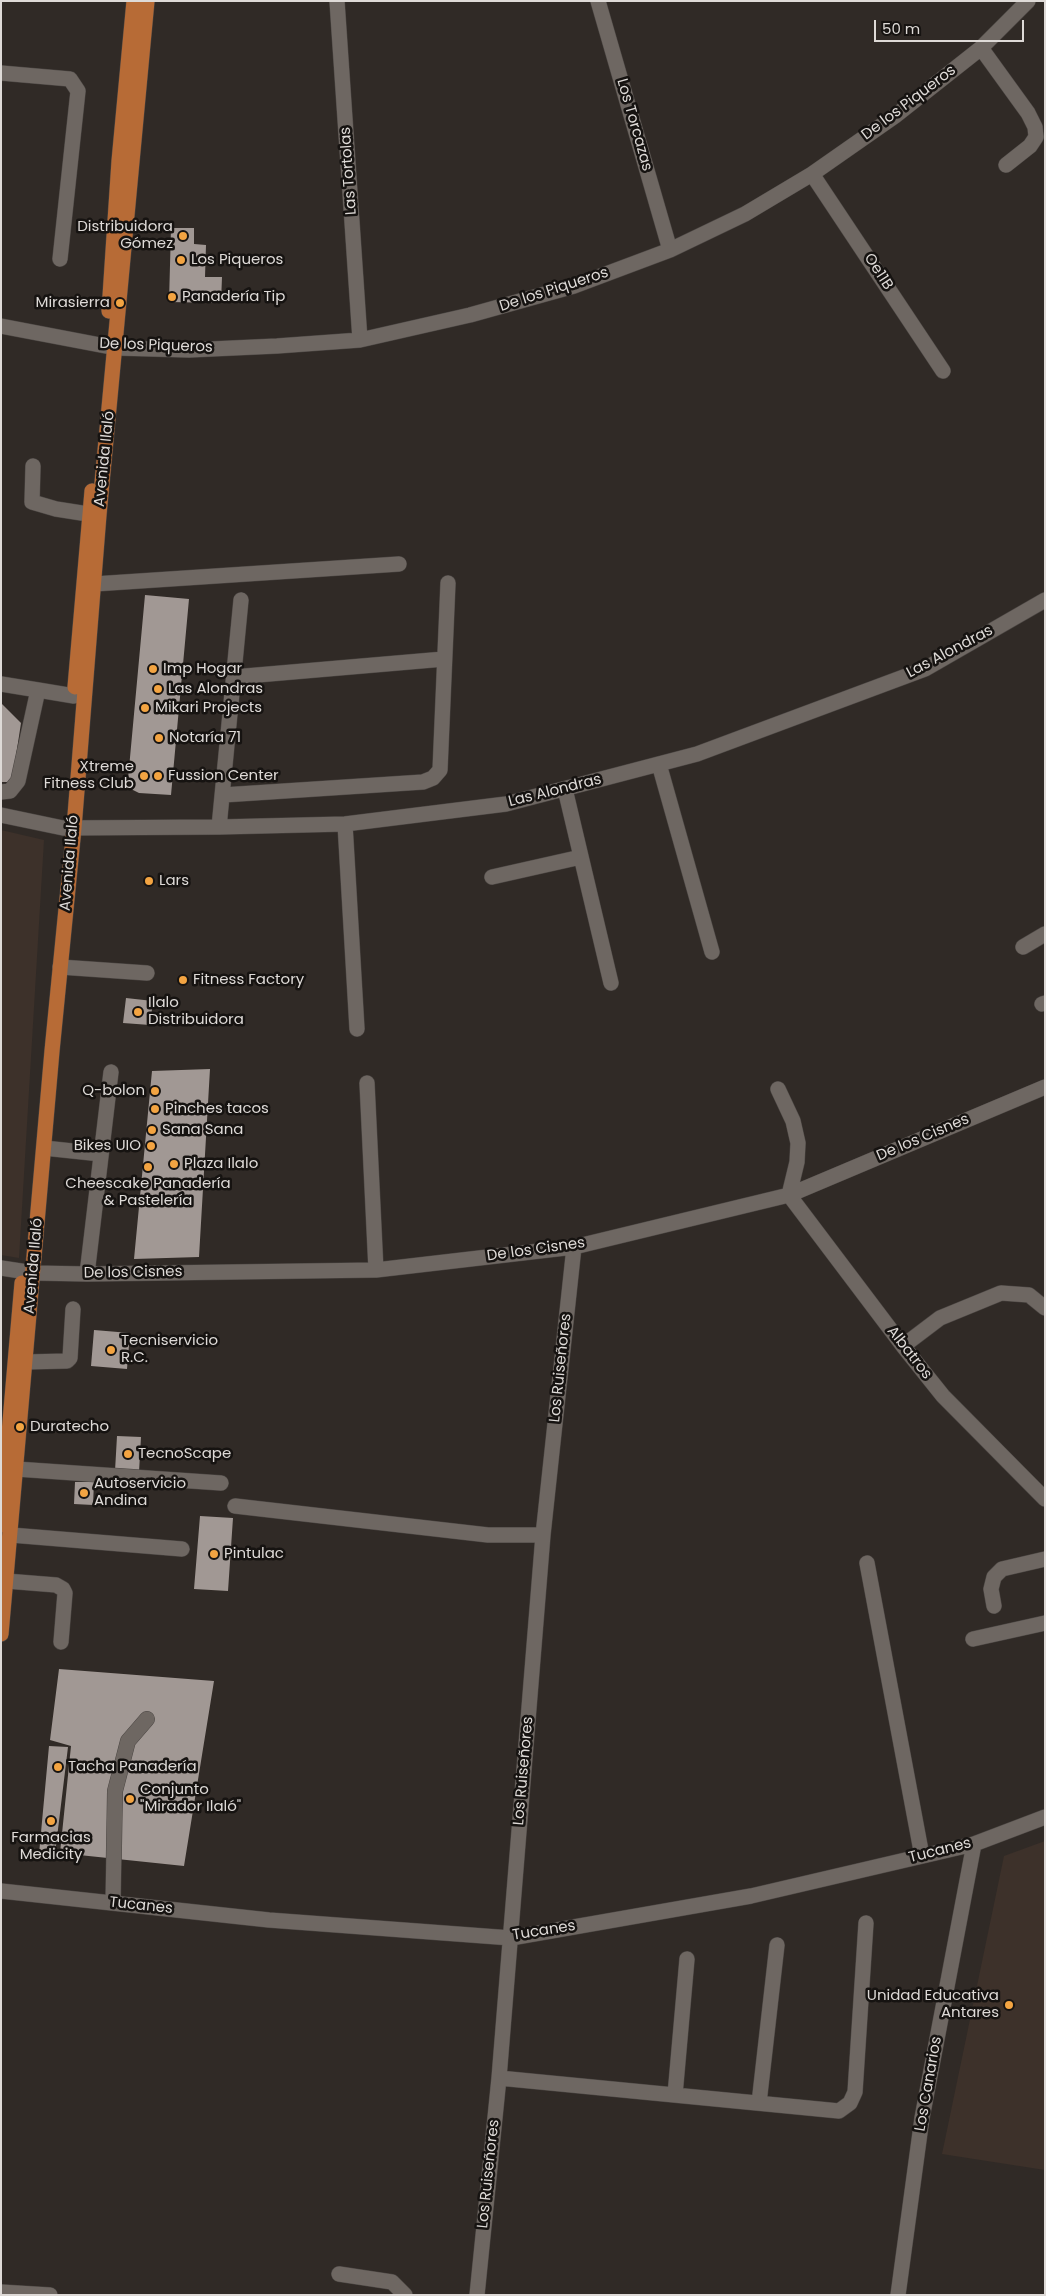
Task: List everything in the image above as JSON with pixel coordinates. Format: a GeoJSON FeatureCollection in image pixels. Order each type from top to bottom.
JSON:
{"type":"FeatureCollection","features":[{"type":"Feature","properties":{"kind":"main road","name":"Avenida Ilaló"},"geometry":{"type":"LineString","coordinates":[[1,1634],[6,1581],[6,1530],[2,1495],[5,1436],[44,1148],[60,967],[69,828],[74,696],[88,514],[112,348],[119,162],[134,1]]}},
{"type":"Feature","properties":{"kind":"main road","name":"Avenida Ilaló"},"geometry":{"type":"LineString","coordinates":[[6,1530],[16,1469],[25,1362],[28,1272],[69,828],[94,584],[112,348],[147,1]]}},
{"type":"Feature","properties":{"kind":"street","name":"Las Tortolas"},"geometry":{"type":"LineString","coordinates":[[338,1],[360,340]]}},
{"type":"Feature","properties":{"kind":"street","name":"Los Torcazas"},"geometry":{"type":"LineString","coordinates":[[598,1],[670,250]]}},
{"type":"Feature","properties":{"kind":"street","name":"De los Piqueros"},"geometry":{"type":"LineString","coordinates":[[1,326],[112,348],[199,349],[277,346],[360,340],[470,316],[574,286],[670,250],[745,214],[812,174],[895,116],[981,48],[1028,1]]}},
{"type":"Feature","properties":{"kind":"street"},"geometry":{"type":"LineString","coordinates":[[981,48],[1036,127],[1036,137],[1030,146],[1006,165]]}},
{"type":"Feature","properties":{"kind":"street"},"geometry":{"type":"LineString","coordinates":[[1,73],[70,79],[78,91],[60,259]]}},
{"type":"Feature","properties":{"kind":"street","name":"Oe11B"},"geometry":{"type":"LineString","coordinates":[[812,174],[943,371]]}},
{"type":"Feature","properties":{"kind":"street"},"geometry":{"type":"LineString","coordinates":[[33,466],[32,502],[56,509],[88,514]]}},
{"type":"Feature","properties":{"kind":"street"},"geometry":{"type":"LineString","coordinates":[[94,584],[399,564]]}},
{"type":"Feature","properties":{"kind":"street"},"geometry":{"type":"LineString","coordinates":[[223,795],[423,782],[433,778],[440,770],[448,583]]}},
{"type":"Feature","properties":{"kind":"street"},"geometry":{"type":"LineString","coordinates":[[220,827],[241,600]]}},
{"type":"Feature","properties":{"kind":"street","name":"Las Alondras"},"geometry":{"type":"LineString","coordinates":[[1,815],[69,828],[220,827],[345,824],[506,804],[697,754],[924,669],[1045,600]]}},
{"type":"Feature","properties":{"kind":"street"},"geometry":{"type":"LineString","coordinates":[[234,677],[444,660]]}},
{"type":"Feature","properties":{"kind":"street"},"geometry":{"type":"LineString","coordinates":[[1,684],[74,696]]}},
{"type":"Feature","properties":{"kind":"street"},"geometry":{"type":"LineString","coordinates":[[1,792],[10,791],[18,781],[38,690]]}},
{"type":"Feature","properties":{"kind":"street"},"geometry":{"type":"LineString","coordinates":[[659,764],[712,952]]}},
{"type":"Feature","properties":{"kind":"street"},"geometry":{"type":"LineString","coordinates":[[565,789],[611,983]]}},
{"type":"Feature","properties":{"kind":"street"},"geometry":{"type":"LineString","coordinates":[[345,824],[357,1030]]}},
{"type":"Feature","properties":{"kind":"street"},"geometry":{"type":"LineString","coordinates":[[492,877],[581,857]]}},
{"type":"Feature","properties":{"kind":"street"},"geometry":{"type":"LineString","coordinates":[[1023,947],[1045,934]]}},
{"type":"Feature","properties":{"kind":"street"},"geometry":{"type":"LineString","coordinates":[[60,967],[147,973]]}},
{"type":"Feature","properties":{"kind":"street"},"geometry":{"type":"LineString","coordinates":[[87,1274],[110,1072]]}},
{"type":"Feature","properties":{"kind":"street"},"geometry":{"type":"LineString","coordinates":[[367,1083],[376,1270]]}},
{"type":"Feature","properties":{"kind":"street","name":"De los Cisnes"},"geometry":{"type":"LineString","coordinates":[[1,1268],[28,1272],[87,1274],[376,1270],[574,1247],[789,1195],[1045,1087]]}},
{"type":"Feature","properties":{"kind":"street"},"geometry":{"type":"LineString","coordinates":[[778,1089],[793,1121],[798,1143],[797,1162],[789,1195]]}},
{"type":"Feature","properties":{"kind":"street"},"geometry":{"type":"LineString","coordinates":[[44,1148],[101,1154]]}},
{"type":"Feature","properties":{"kind":"street","name":"Albatros"},"geometry":{"type":"LineString","coordinates":[[789,1195],[943,1396],[1045,1499]]}},
{"type":"Feature","properties":{"kind":"street","name":"Los Ruiseñores"},"geometry":{"type":"LineString","coordinates":[[477,2295],[499,2078],[543,1536],[574,1247]]}},
{"type":"Feature","properties":{"kind":"street"},"geometry":{"type":"LineString","coordinates":[[903,1346],[940,1318],[1001,1293],[1029,1295],[1045,1308]]}},
{"type":"Feature","properties":{"kind":"street"},"geometry":{"type":"LineString","coordinates":[[25,1362],[66,1362],[69,1360],[73,1309]]}},
{"type":"Feature","properties":{"kind":"street"},"geometry":{"type":"LineString","coordinates":[[16,1469],[220,1483]]}},
{"type":"Feature","properties":{"kind":"street"},"geometry":{"type":"LineString","coordinates":[[235,1506],[488,1536],[543,1536]]}},
{"type":"Feature","properties":{"kind":"street"},"geometry":{"type":"LineString","coordinates":[[6,1530],[182,1549]]}},
{"type":"Feature","properties":{"kind":"street"},"geometry":{"type":"LineString","coordinates":[[994,1606],[991,1588],[994,1577],[1002,1569],[1045,1559]]}},
{"type":"Feature","properties":{"kind":"street"},"geometry":{"type":"LineString","coordinates":[[866,1563],[922,1856]]}},
{"type":"Feature","properties":{"kind":"street"},"geometry":{"type":"LineString","coordinates":[[6,1581],[56,1585],[63,1589],[65,1594],[61,1642]]}},
{"type":"Feature","properties":{"kind":"street"},"geometry":{"type":"LineString","coordinates":[[973,1639],[1045,1623]]}},
{"type":"Feature","properties":{"kind":"street"},"geometry":{"type":"LineString","coordinates":[[113,1903],[115,1792],[128,1741],[147,1719]]}},
{"type":"Feature","properties":{"kind":"street","name":"Tucanes"},"geometry":{"type":"LineString","coordinates":[[1,1891],[269,1920],[511,1938],[751,1896],[974,1844],[1045,1817]]}},
{"type":"Feature","properties":{"kind":"street","name":"Los Canarios"},"geometry":{"type":"LineString","coordinates":[[898,2295],[922,2118],[974,1844]]}},
{"type":"Feature","properties":{"kind":"street"},"geometry":{"type":"LineString","coordinates":[[499,2078],[839,2111],[850,2103],[855,2092],[866,1923]]}},
{"type":"Feature","properties":{"kind":"street"},"geometry":{"type":"LineString","coordinates":[[759,2104],[777,1945]]}},
{"type":"Feature","properties":{"kind":"street"},"geometry":{"type":"LineString","coordinates":[[675,2095],[687,1959]]}},
{"type":"Feature","properties":{"kind":"street"},"geometry":{"type":"LineString","coordinates":[[339,2274],[392,2282],[405,2295]]}},
{"type":"Feature","properties":{"kind":"street"},"geometry":{"type":"LineString","coordinates":[[1,2292],[50,2295]]}},
{"type":"Feature","properties":{"kind":"shaded area"},"geometry":{"type":"Polygon","coordinates":[[[1,830],[44,840],[19,1258],[1,1255],[1,830]]]}},
{"type":"Feature","properties":{"kind":"shaded area","name":"Unidad Educativa Antares"},"geometry":{"type":"Polygon","coordinates":[[[1045,1841],[1045,2170],[942,2154],[1004,1856],[1045,1841]]]}},
{"type":"Feature","properties":{"kind":"building"},"geometry":{"type":"Polygon","coordinates":[[[171,228],[194,228],[194,244],[206,245],[205,277],[222,277],[221,303],[169,302],[171,228]]]}},
{"type":"Feature","properties":{"kind":"building","name":"Las Alondras"},"geometry":{"type":"Polygon","coordinates":[[[145,595],[189,599],[171,795],[139,793],[131,789],[128,779],[145,595]]]}},
{"type":"Feature","properties":{"kind":"building"},"geometry":{"type":"Polygon","coordinates":[[[1,703],[21,723],[12,782],[1,782],[1,703]]]}},
{"type":"Feature","properties":{"kind":"building","name":"Ilalo Distribuidora"},"geometry":{"type":"Polygon","coordinates":[[[126,998],[153,1001],[150,1025],[123,1023],[126,998]]]}},
{"type":"Feature","properties":{"kind":"building","name":"Plaza Ilalo"},"geometry":{"type":"Polygon","coordinates":[[[210,1069],[199,1257],[134,1259],[152,1071],[210,1069]]]}},
{"type":"Feature","properties":{"kind":"building","name":"Tecniservicio R.C."},"geometry":{"type":"Polygon","coordinates":[[[94,1330],[130,1333],[127,1369],[91,1366],[94,1330]]]}},
{"type":"Feature","properties":{"kind":"building","name":"TecnoScape"},"geometry":{"type":"Polygon","coordinates":[[[117,1436],[141,1437],[139,1472],[115,1471],[117,1436]]]}},
{"type":"Feature","properties":{"kind":"building","name":"Autoservicio Andina"},"geometry":{"type":"Polygon","coordinates":[[[75,1482],[94,1482],[93,1505],[74,1504],[75,1482]]]}},
{"type":"Feature","properties":{"kind":"building","name":"Pintulac"},"geometry":{"type":"Polygon","coordinates":[[[200,1516],[233,1518],[228,1591],[194,1589],[200,1516]]]}},
{"type":"Feature","properties":{"kind":"building","name":"Conjunto \"Mirador Ilaló\""},"geometry":{"type":"Polygon","coordinates":[[[59,1669],[214,1681],[184,1866],[60,1853],[71,1746],[50,1740],[59,1669]]]}},
{"type":"Feature","properties":{"kind":"building"},"geometry":{"type":"Polygon","coordinates":[[[49,1746],[68,1747],[55,1854],[39,1854],[49,1746]]]}},
{"type":"Feature","properties":{"kind":"place","name":"Distribuidora Gómez"},"geometry":{"type":"Point","coordinates":[183,236]}},
{"type":"Feature","properties":{"kind":"place","name":"Los Piqueros"},"geometry":{"type":"Point","coordinates":[181,260]}},
{"type":"Feature","properties":{"kind":"place","name":"Panadería Tip"},"geometry":{"type":"Point","coordinates":[172,297]}},
{"type":"Feature","properties":{"kind":"place","name":"Mirasierra"},"geometry":{"type":"Point","coordinates":[120,303]}},
{"type":"Feature","properties":{"kind":"place","name":"Imp Hogar"},"geometry":{"type":"Point","coordinates":[153,669]}},
{"type":"Feature","properties":{"kind":"place","name":"Las Alondras"},"geometry":{"type":"Point","coordinates":[158,689]}},
{"type":"Feature","properties":{"kind":"place","name":"Mikari Projects"},"geometry":{"type":"Point","coordinates":[145,708]}},
{"type":"Feature","properties":{"kind":"place","name":"Notaría 71"},"geometry":{"type":"Point","coordinates":[159,738]}},
{"type":"Feature","properties":{"kind":"place","name":"Xtreme Fitness Club"},"geometry":{"type":"Point","coordinates":[144,776]}},
{"type":"Feature","properties":{"kind":"place","name":"Fussion Center"},"geometry":{"type":"Point","coordinates":[158,776]}},
{"type":"Feature","properties":{"kind":"place","name":"Lars"},"geometry":{"type":"Point","coordinates":[149,881]}},
{"type":"Feature","properties":{"kind":"place","name":"Fitness Factory"},"geometry":{"type":"Point","coordinates":[183,980]}},
{"type":"Feature","properties":{"kind":"place","name":"Ilalo Distribuidora"},"geometry":{"type":"Point","coordinates":[138,1012]}},
{"type":"Feature","properties":{"kind":"place","name":"Q-bolon"},"geometry":{"type":"Point","coordinates":[155,1091]}},
{"type":"Feature","properties":{"kind":"place","name":"Pinches tacos"},"geometry":{"type":"Point","coordinates":[155,1109]}},
{"type":"Feature","properties":{"kind":"place","name":"Sana Sana"},"geometry":{"type":"Point","coordinates":[152,1130]}},
{"type":"Feature","properties":{"kind":"place","name":"Bikes UIO"},"geometry":{"type":"Point","coordinates":[151,1146]}},
{"type":"Feature","properties":{"kind":"place","name":"Plaza Ilalo"},"geometry":{"type":"Point","coordinates":[174,1164]}},
{"type":"Feature","properties":{"kind":"place","name":"Cheescake Panadería & Pastelería"},"geometry":{"type":"Point","coordinates":[148,1167]}},
{"type":"Feature","properties":{"kind":"place","name":"Tecniservicio R.C."},"geometry":{"type":"Point","coordinates":[111,1350]}},
{"type":"Feature","properties":{"kind":"place","name":"Duratecho"},"geometry":{"type":"Point","coordinates":[20,1427]}},
{"type":"Feature","properties":{"kind":"place","name":"TecnoScape"},"geometry":{"type":"Point","coordinates":[128,1454]}},
{"type":"Feature","properties":{"kind":"place","name":"Autoservicio Andina"},"geometry":{"type":"Point","coordinates":[84,1493]}},
{"type":"Feature","properties":{"kind":"place","name":"Pintulac"},"geometry":{"type":"Point","coordinates":[214,1554]}},
{"type":"Feature","properties":{"kind":"place","name":"Tacha Panadería"},"geometry":{"type":"Point","coordinates":[58,1767]}},
{"type":"Feature","properties":{"kind":"place","name":"Conjunto \"Mirador Ilaló\""},"geometry":{"type":"Point","coordinates":[130,1799]}},
{"type":"Feature","properties":{"kind":"place","name":"Farmacias Medicity"},"geometry":{"type":"Point","coordinates":[51,1821]}},
{"type":"Feature","properties":{"kind":"place","name":"Unidad Educativa Antares"},"geometry":{"type":"Point","coordinates":[1009,2005]}}]}
